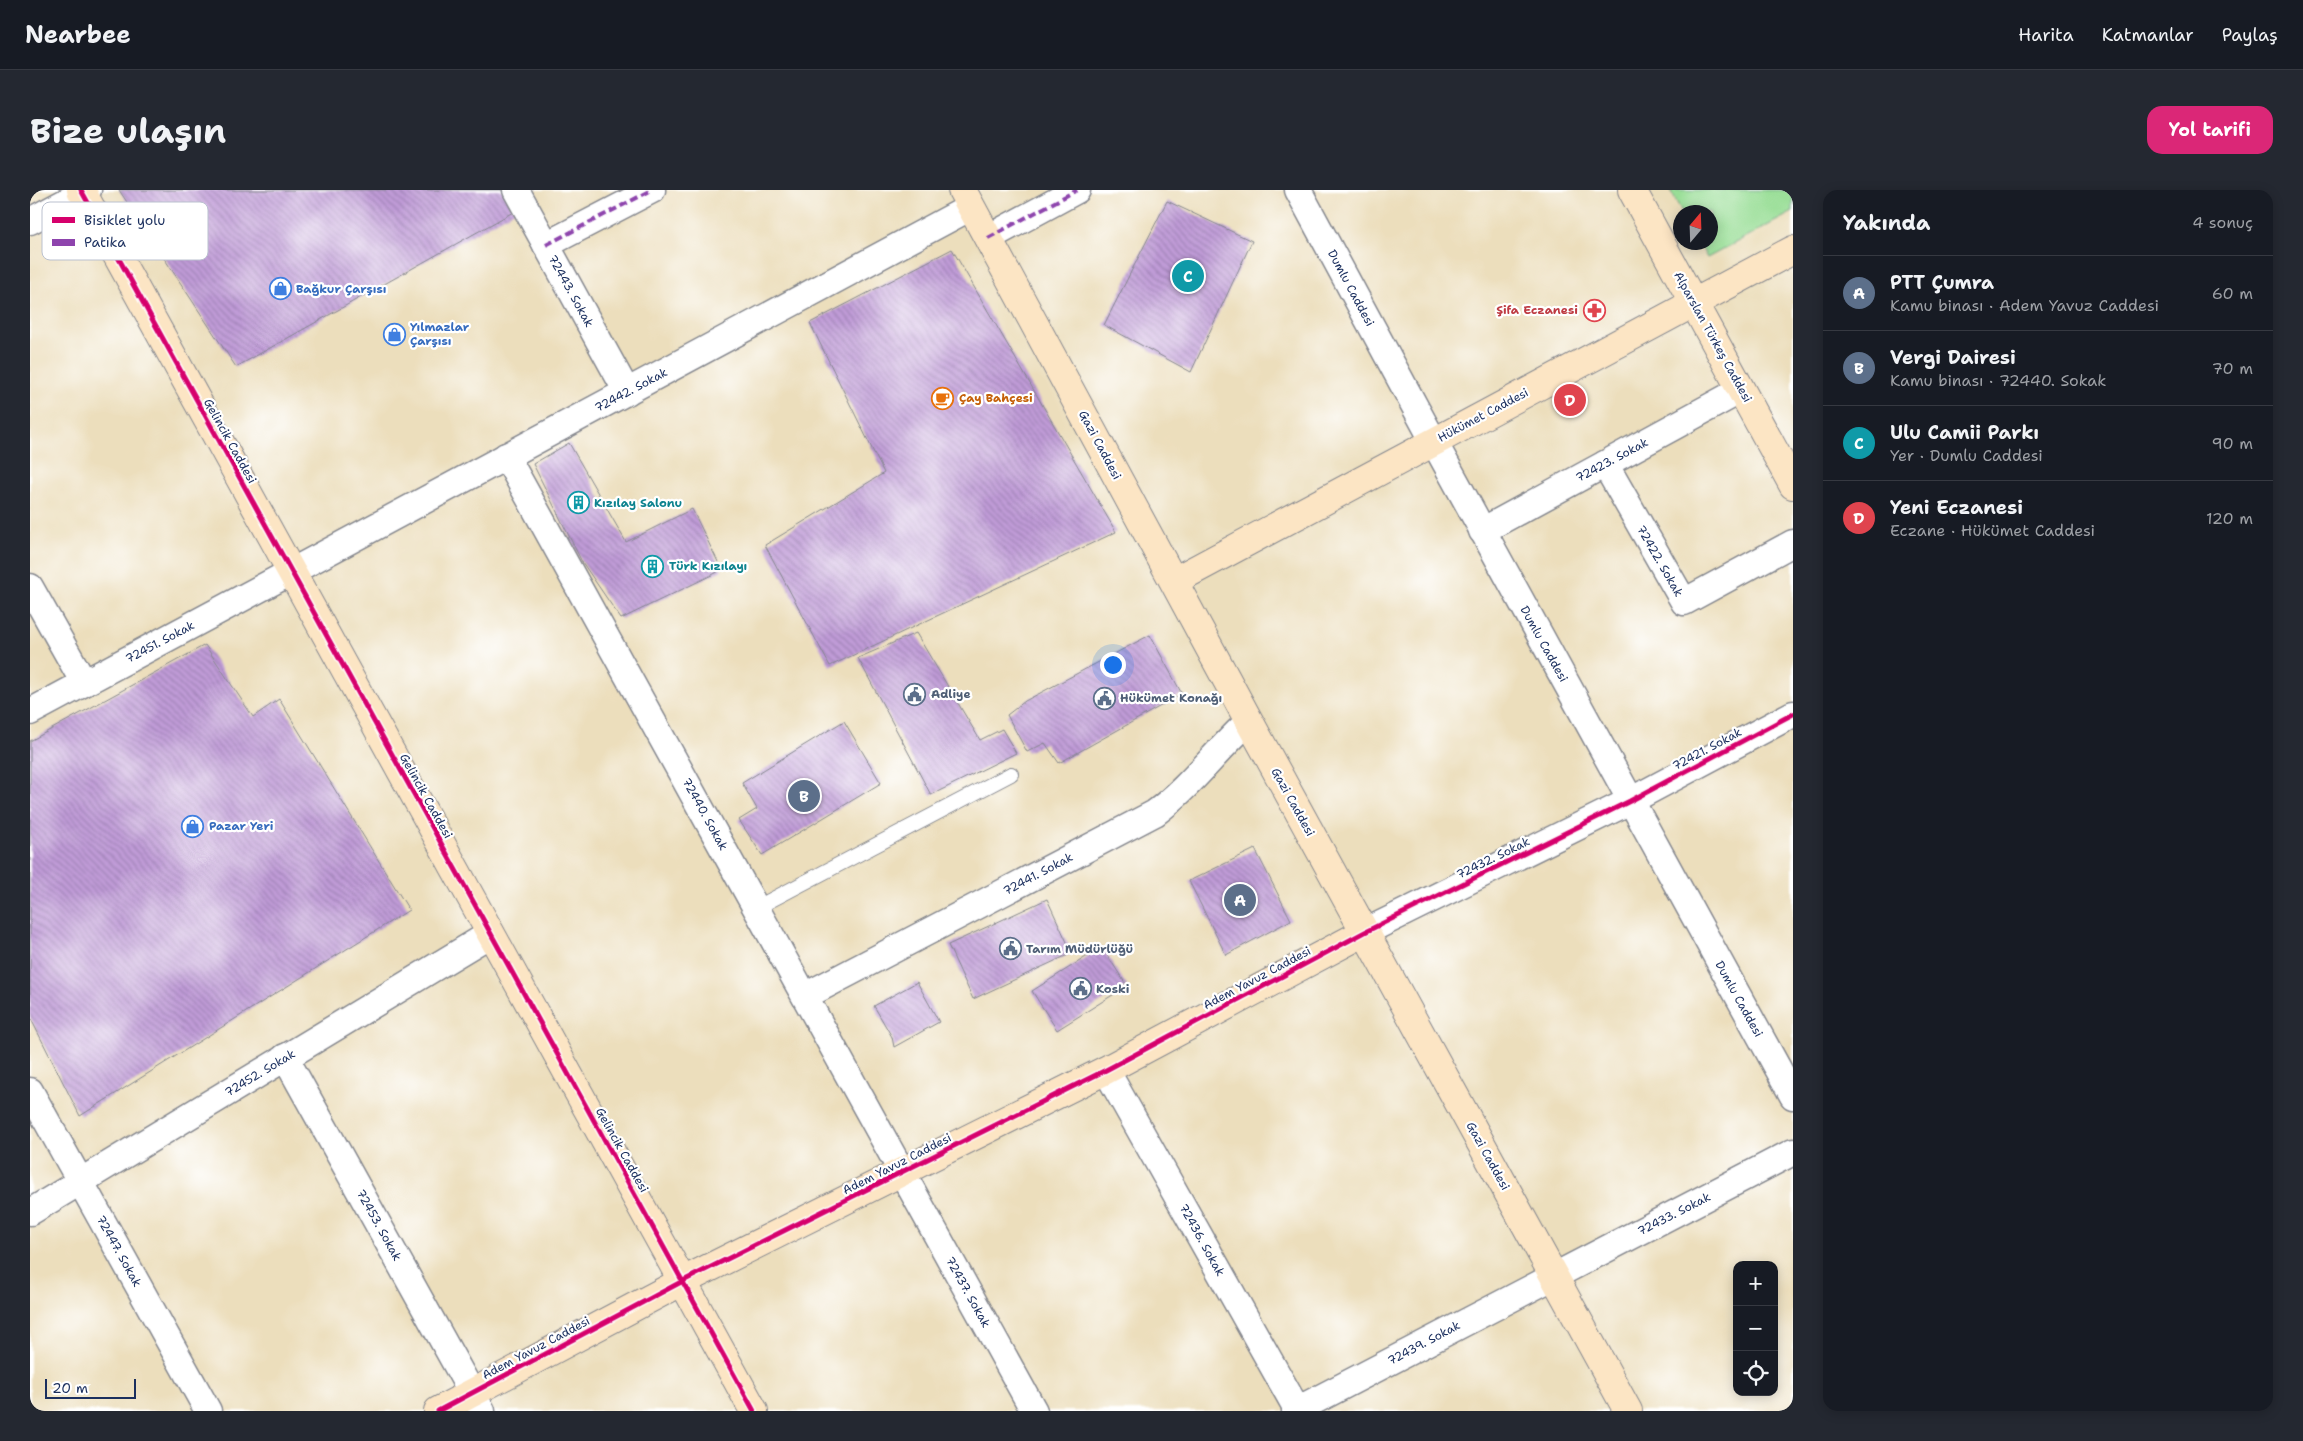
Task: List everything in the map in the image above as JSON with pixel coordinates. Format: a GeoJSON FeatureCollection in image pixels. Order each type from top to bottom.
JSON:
{"type":"FeatureCollection","features":[{"type":"Feature","properties":{"kind":"street","name":"72443. Sokak"},"geometry":{"type":"LineString","coordinates":[[516,190],[627,392]]}},
{"type":"Feature","properties":{"kind":"street"},"geometry":{"type":"LineString","coordinates":[[546,245],[652,190]]}},
{"type":"Feature","properties":{"kind":"street"},"geometry":{"type":"LineString","coordinates":[[988,238],[1077,190]]}},
{"type":"Feature","properties":{"kind":"street","name":"Dumlu Caddesi"},"geometry":{"type":"LineString","coordinates":[[1298,190],[1482,531],[1793,1096]]}},
{"type":"Feature","properties":{"kind":"street","name":"Alparslan Türkeş Caddesi"},"geometry":{"type":"LineString","coordinates":[[1632,190],[1793,485]]}},
{"type":"Feature","properties":{"kind":"street"},"geometry":{"type":"LineString","coordinates":[[64,202],[84,191]]}},
{"type":"Feature","properties":{"kind":"street","name":"Gelincik Caddesi"},"geometry":{"type":"LineString","coordinates":[[84,191],[90,202]]}},
{"type":"Feature","properties":{"kind":"street","name":"Gazi Caddesi"},"geometry":{"type":"LineString","coordinates":[[966,199],[1249,721],[1628,1411]]}},
{"type":"Feature","properties":{"kind":"street","name":"72442. Sokak"},"geometry":{"type":"LineString","coordinates":[[290,572],[627,392],[966,199]]}},
{"type":"Feature","properties":{"kind":"street"},"geometry":{"type":"LineString","coordinates":[[30,221],[42,214]]}},
{"type":"Feature","properties":{"kind":"street","name":"Hükümet Caddesi"},"geometry":{"type":"LineString","coordinates":[[1174,581],[1793,250]]}},
{"type":"Feature","properties":{"kind":"street","name":"Gelincik Caddesi"},"geometry":{"type":"LineString","coordinates":[[121,260],[290,572],[754,1411]]}},
{"type":"Feature","properties":{"kind":"street","name":"72423. Sokak"},"geometry":{"type":"LineString","coordinates":[[1482,531],[1742,390]]}},
{"type":"Feature","properties":{"kind":"street","name":"72440. Sokak"},"geometry":{"type":"LineString","coordinates":[[506,456],[902,1173]]}},
{"type":"Feature","properties":{"kind":"street","name":"72422. Sokak"},"geometry":{"type":"LineString","coordinates":[[1605,464],[1684,602],[1793,543]]}},
{"type":"Feature","properties":{"kind":"street","name":"72451. Sokak"},"geometry":{"type":"LineString","coordinates":[[30,712],[290,572]]}},
{"type":"Feature","properties":{"kind":"street"},"geometry":{"type":"LineString","coordinates":[[30,587],[84,683]]}},
{"type":"Feature","properties":{"kind":"street","name":"72421. Sokak"},"geometry":{"type":"LineString","coordinates":[[1630,801],[1793,714]]}},
{"type":"Feature","properties":{"kind":"street","name":"72441. Sokak"},"geometry":{"type":"LineString","coordinates":[[805,996],[1155,813],[1172,800],[1224,743],[1249,721]]}},
{"type":"Feature","properties":{"kind":"street","name":"72432. Sokak"},"geometry":{"type":"LineString","coordinates":[[1365,932],[1630,801]]}},
{"type":"Feature","properties":{"kind":"street","name":"Adem Yavuz Caddesi"},"geometry":{"type":"LineString","coordinates":[[438,1411],[477,1402],[683,1281],[1106,1070],[1365,932]]}},
{"type":"Feature","properties":{"kind":"street","name":"72452. Sokak"},"geometry":{"type":"LineString","coordinates":[[30,1212],[490,934]]}},
{"type":"Feature","properties":{"kind":"street","name":"72453. Sokak"},"geometry":{"type":"LineString","coordinates":[[285,1057],[477,1402]]}},
{"type":"Feature","properties":{"kind":"street","name":"72436. Sokak"},"geometry":{"type":"LineString","coordinates":[[1106,1070],[1297,1410]]}},
{"type":"Feature","properties":{"kind":"street","name":"72447. Sokak"},"geometry":{"type":"LineString","coordinates":[[30,1091],[208,1411]]}},
{"type":"Feature","properties":{"kind":"street","name":"72433. Sokak"},"geometry":{"type":"LineString","coordinates":[[1554,1276],[1793,1152]]}},
{"type":"Feature","properties":{"kind":"street","name":"72437. Sokak"},"geometry":{"type":"LineString","coordinates":[[902,1173],[1034,1411]]}},
{"type":"Feature","properties":{"kind":"street","name":"72439. Sokak"},"geometry":{"type":"LineString","coordinates":[[1297,1410],[1554,1276]]}},
{"type":"Feature","properties":{"kind":"lane"},"geometry":{"type":"LineString","coordinates":[[756,908],[1011,774]]}},
{"type":"Feature","properties":{"kind":"green space"},"geometry":{"type":"Polygon","coordinates":[[[1670,190],[1793,190],[1793,212],[1707,258],[1703,250],[1718,250],[1718,205],[1678,205],[1670,190]]]}},
{"type":"Feature","properties":{"kind":"building","name":"Bağkur Çarşısı"},"geometry":{"type":"Polygon","coordinates":[[[119,190],[503,190],[515,211],[236,367],[165,260],[208,260],[208,202],[127,202],[119,190]]]}},
{"type":"Feature","properties":{"kind":"building"},"geometry":{"type":"Polygon","coordinates":[[[1167,201],[1252,241],[1191,372],[1104,325],[1167,201]]]}},
{"type":"Feature","properties":{"kind":"building","name":"Çay Bahçesi"},"geometry":{"type":"Polygon","coordinates":[[[952,249],[1116,532],[830,666],[765,545],[884,473],[810,323],[952,249]]]}},
{"type":"Feature","properties":{"kind":"building","name":"Türk Kızılayı"},"geometry":{"type":"Polygon","coordinates":[[[569,443],[626,542],[692,509],[722,570],[621,619],[582,562],[533,464],[569,443]]]}},
{"type":"Feature","properties":{"kind":"building","name":"Adliye"},"geometry":{"type":"Polygon","coordinates":[[[916,633],[980,740],[1002,729],[1016,753],[931,795],[858,658],[916,633]]]}},
{"type":"Feature","properties":{"kind":"building","name":"Hükümet Konağı"},"geometry":{"type":"Polygon","coordinates":[[[1150,635],[1182,694],[1059,763],[1045,743],[1027,752],[1007,715],[1025,701],[1150,635]]]}},
{"type":"Feature","properties":{"kind":"building","name":"Pazar Yeri"},"geometry":{"type":"Polygon","coordinates":[[[205,645],[253,717],[279,699],[409,910],[80,1116],[30,1017],[30,741],[205,645]]]}},
{"type":"Feature","properties":{"kind":"building"},"geometry":{"type":"Polygon","coordinates":[[[844,721],[881,783],[762,855],[739,820],[757,809],[742,783],[844,721]]]}},
{"type":"Feature","properties":{"kind":"building"},"geometry":{"type":"Polygon","coordinates":[[[1255,849],[1291,920],[1226,955],[1189,881],[1255,849]]]}},
{"type":"Feature","properties":{"kind":"building","name":"Tarım Müdürlüğü"},"geometry":{"type":"Polygon","coordinates":[[[1047,899],[1072,953],[973,999],[948,945],[1047,899]]]}},
{"type":"Feature","properties":{"kind":"building","name":"Koski"},"geometry":{"type":"Polygon","coordinates":[[[1102,947],[1127,986],[1057,1030],[1032,991],[1102,947]]]}},
{"type":"Feature","properties":{"kind":"building"},"geometry":{"type":"Polygon","coordinates":[[[917,982],[939,1022],[894,1047],[892,1037],[874,1006],[917,982]]]}},
{"type":"Feature","properties":{"kind":"marked path"},"geometry":{"type":"LineString","coordinates":[[546,245],[652,190]]}},
{"type":"Feature","properties":{"kind":"marked path"},"geometry":{"type":"LineString","coordinates":[[988,238],[1077,190]]}},
{"type":"Feature","properties":{"kind":"cycle path"},"geometry":{"type":"LineString","coordinates":[[81,190],[88,202]]}},
{"type":"Feature","properties":{"kind":"cycle path"},"geometry":{"type":"LineString","coordinates":[[120,260],[754,1411]]}},
{"type":"Feature","properties":{"kind":"cycle path"},"geometry":{"type":"LineString","coordinates":[[438,1411],[683,1281],[1106,1070],[1365,932],[1630,801],[1793,714]]}},
{"type":"Feature","properties":{"kind":"place","name":"Ulu Camii Parkı"},"geometry":{"type":"Point","coordinates":[1188,276]}},
{"type":"Feature","properties":{"kind":"place","name":"Bağkur Çarşısı"},"geometry":{"type":"Point","coordinates":[280,289]}},
{"type":"Feature","properties":{"kind":"place","name":"Şifa Eczanesi"},"geometry":{"type":"Point","coordinates":[1594,310]}},
{"type":"Feature","properties":{"kind":"place","name":"Yılmazlar Çarşısı"},"geometry":{"type":"Point","coordinates":[394,334]}},
{"type":"Feature","properties":{"kind":"place","name":"Çay Bahçesi"},"geometry":{"type":"Point","coordinates":[943,398]}},
{"type":"Feature","properties":{"kind":"place","name":"Yeni Eczanesi"},"geometry":{"type":"Point","coordinates":[1570,400]}},
{"type":"Feature","properties":{"kind":"place","name":"Kızılay Salonu"},"geometry":{"type":"Point","coordinates":[578,503]}},
{"type":"Feature","properties":{"kind":"place","name":"Türk Kızılayı"},"geometry":{"type":"Point","coordinates":[653,566]}},
{"type":"Feature","properties":{"kind":"place","name":"Adliye"},"geometry":{"type":"Point","coordinates":[915,694]}},
{"type":"Feature","properties":{"kind":"place","name":"Hükümet Konağı"},"geometry":{"type":"Point","coordinates":[1104,698]}},
{"type":"Feature","properties":{"kind":"place","name":"Vergi Dairesi"},"geometry":{"type":"Point","coordinates":[804,796]}},
{"type":"Feature","properties":{"kind":"place","name":"Pazar Yeri"},"geometry":{"type":"Point","coordinates":[193,826]}},
{"type":"Feature","properties":{"kind":"place","name":"PTT Çumra"},"geometry":{"type":"Point","coordinates":[1240,900]}},
{"type":"Feature","properties":{"kind":"place","name":"Tarım Müdürlüğü"},"geometry":{"type":"Point","coordinates":[1010,949]}},
{"type":"Feature","properties":{"kind":"place","name":"Koski"},"geometry":{"type":"Point","coordinates":[1080,989]}}]}
